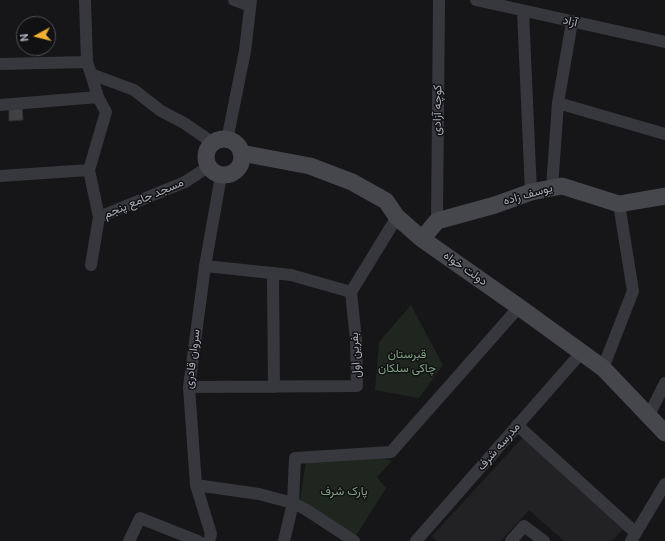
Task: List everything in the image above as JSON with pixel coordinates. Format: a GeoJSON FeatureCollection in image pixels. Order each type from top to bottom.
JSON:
{"type":"FeatureCollection","features":[{"type":"Feature","properties":{"kind":"street"},"geometry":{"type":"LineString","coordinates":[[85,0],[87,62],[98,97],[106,112],[89,170],[100,217]]}},
{"type":"Feature","properties":{"kind":"street"},"geometry":{"type":"LineString","coordinates":[[220,141],[245,51],[251,3],[234,0]]}},
{"type":"Feature","properties":{"kind":"street","name":"کوچه آزادی"},"geometry":{"type":"LineString","coordinates":[[437,221],[440,0]]}},
{"type":"Feature","properties":{"kind":"street","name":"آزاد"},"geometry":{"type":"LineString","coordinates":[[476,0],[665,42]]}},
{"type":"Feature","properties":{"kind":"street"},"geometry":{"type":"LineString","coordinates":[[523,11],[531,192]]}},
{"type":"Feature","properties":{"kind":"street"},"geometry":{"type":"LineString","coordinates":[[552,188],[558,103],[572,22]]}},
{"type":"Feature","properties":{"kind":"street"},"geometry":{"type":"LineString","coordinates":[[0,64],[87,62]]}},
{"type":"Feature","properties":{"kind":"street"},"geometry":{"type":"LineString","coordinates":[[91,74],[134,90],[161,111],[184,124],[220,141],[236,144],[241,153],[240,165],[237,170],[232,173],[214,171],[206,156],[209,146],[220,141]]}},
{"type":"Feature","properties":{"kind":"street"},"geometry":{"type":"LineString","coordinates":[[0,105],[98,97]]}},
{"type":"Feature","properties":{"kind":"street"},"geometry":{"type":"LineString","coordinates":[[558,103],[665,134]]}},
{"type":"Feature","properties":{"kind":"street","name":"دولت خواه"},"geometry":{"type":"LineString","coordinates":[[241,153],[310,166],[352,182],[386,201],[397,217],[422,239],[603,368],[665,433]]}},
{"type":"Feature","properties":{"kind":"street"},"geometry":{"type":"LineString","coordinates":[[0,176],[89,170]]}},
{"type":"Feature","properties":{"kind":"street","name":"مسجد جامع پنجم"},"geometry":{"type":"LineString","coordinates":[[91,265],[100,217],[214,171]]}},
{"type":"Feature","properties":{"kind":"street","name":"سروان قادری"},"geometry":{"type":"LineString","coordinates":[[209,541],[211,534],[196,485],[189,387],[205,266],[214,171]]}},
{"type":"Feature","properties":{"kind":"street","name":"یوسف زاده"},"geometry":{"type":"LineString","coordinates":[[437,221],[495,205],[531,192],[562,186],[619,204],[665,195]]}},
{"type":"Feature","properties":{"kind":"street"},"geometry":{"type":"LineString","coordinates":[[603,368],[633,291],[619,204]]}},
{"type":"Feature","properties":{"kind":"street"},"geometry":{"type":"LineString","coordinates":[[205,266],[291,275],[351,292],[397,217]]}},
{"type":"Feature","properties":{"kind":"street"},"geometry":{"type":"LineString","coordinates":[[422,239],[437,221]]}},
{"type":"Feature","properties":{"kind":"street"},"geometry":{"type":"LineString","coordinates":[[272,273],[274,387]]}},
{"type":"Feature","properties":{"kind":"street","name":"بفرین اول"},"geometry":{"type":"LineString","coordinates":[[189,387],[357,386],[356,340],[351,292]]}},
{"type":"Feature","properties":{"kind":"street"},"geometry":{"type":"LineString","coordinates":[[284,541],[293,503],[295,458],[390,452],[519,307]]}},
{"type":"Feature","properties":{"kind":"street","name":"مدرسه شرف"},"geometry":{"type":"LineString","coordinates":[[416,541],[581,353]]}},
{"type":"Feature","properties":{"kind":"street"},"geometry":{"type":"LineString","coordinates":[[648,415],[665,383]]}},
{"type":"Feature","properties":{"kind":"street"},"geometry":{"type":"LineString","coordinates":[[517,425],[634,537],[665,484]]}},
{"type":"Feature","properties":{"kind":"street"},"geometry":{"type":"LineString","coordinates":[[196,485],[259,494],[293,503],[305,509],[354,541]]}},
{"type":"Feature","properties":{"kind":"street"},"geometry":{"type":"LineString","coordinates":[[129,541],[140,518],[198,541]]}},
{"type":"Feature","properties":{"kind":"street"},"geometry":{"type":"LineString","coordinates":[[511,541],[524,526],[544,541]]}},
{"type":"Feature","properties":{"kind":"shaded area"},"geometry":{"type":"Polygon","coordinates":[[[523,437],[623,529],[612,541],[564,541],[529,510],[501,541],[437,541],[432,536],[523,437]]]}},
{"type":"Feature","properties":{"kind":"green space","name":"قبرستان چاکی سلکان"},"geometry":{"type":"Polygon","coordinates":[[[411,305],[443,365],[419,398],[375,390],[379,342],[411,305]]]}},
{"type":"Feature","properties":{"kind":"green space","name":"پارک شرف"},"geometry":{"type":"Polygon","coordinates":[[[383,457],[392,461],[377,477],[386,488],[356,536],[299,506],[306,462],[383,457]]]}},
{"type":"Feature","properties":{"kind":"building"},"geometry":{"type":"Polygon","coordinates":[[[22,107],[23,120],[9,121],[9,109],[22,107]]]}}]}
